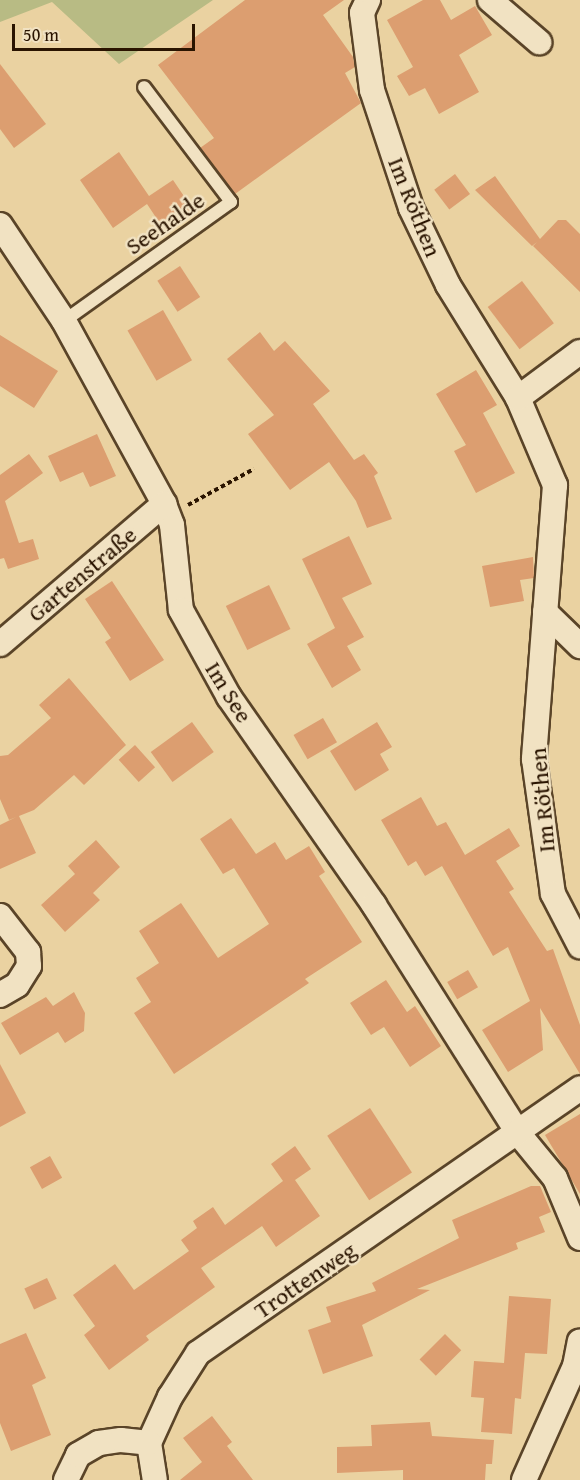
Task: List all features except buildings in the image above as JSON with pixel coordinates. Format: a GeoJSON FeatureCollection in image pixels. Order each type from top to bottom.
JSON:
{"type":"FeatureCollection","features":[{"type":"Feature","properties":{"kind":"street"},"geometry":{"type":"LineString","coordinates":[[490,0],[539,42]]}},
{"type":"Feature","properties":{"kind":"street","name":"Im Röthen"},"geometry":{"type":"LineString","coordinates":[[360,4],[372,90],[411,208],[448,285],[518,398],[555,485],[534,759],[553,894],[580,946]]}},
{"type":"Feature","properties":{"kind":"street","name":"Im See"},"geometry":{"type":"LineString","coordinates":[[0,225],[64,321],[167,510],[181,610],[229,697],[374,905],[518,1133],[555,1178],[580,1238]]}},
{"type":"Feature","properties":{"kind":"street"},"geometry":{"type":"LineString","coordinates":[[518,398],[580,352]]}},
{"type":"Feature","properties":{"kind":"street","name":"Gartenstraße"},"geometry":{"type":"LineString","coordinates":[[0,644],[167,510]]}},
{"type":"Feature","properties":{"kind":"street"},"geometry":{"type":"LineString","coordinates":[[545,612],[580,646]]}},
{"type":"Feature","properties":{"kind":"street"},"geometry":{"type":"LineString","coordinates":[[0,916],[28,952],[29,966],[17,985],[0,995]]}},
{"type":"Feature","properties":{"kind":"street","name":"Trottenweg"},"geometry":{"type":"LineString","coordinates":[[149,1443],[170,1397],[198,1353],[580,1088]]}},
{"type":"Feature","properties":{"kind":"street"},"geometry":{"type":"LineString","coordinates":[[524,1480],[575,1366],[580,1341]]}},
{"type":"Feature","properties":{"kind":"street"},"geometry":{"type":"LineString","coordinates":[[66,1480],[78,1455],[99,1443],[121,1440],[149,1443],[155,1480]]}},
{"type":"Feature","properties":{"kind":"lane","name":"Seehalde"},"geometry":{"type":"LineString","coordinates":[[64,321],[231,202],[144,87]]}},
{"type":"Feature","properties":{"kind":"path"},"geometry":{"type":"LineString","coordinates":[[167,510],[254,469]]}},
{"type":"Feature","properties":{"kind":"green space"},"geometry":{"type":"Polygon","coordinates":[[[0,0],[213,0],[119,64],[52,2],[0,22],[0,0]]]}}]}
